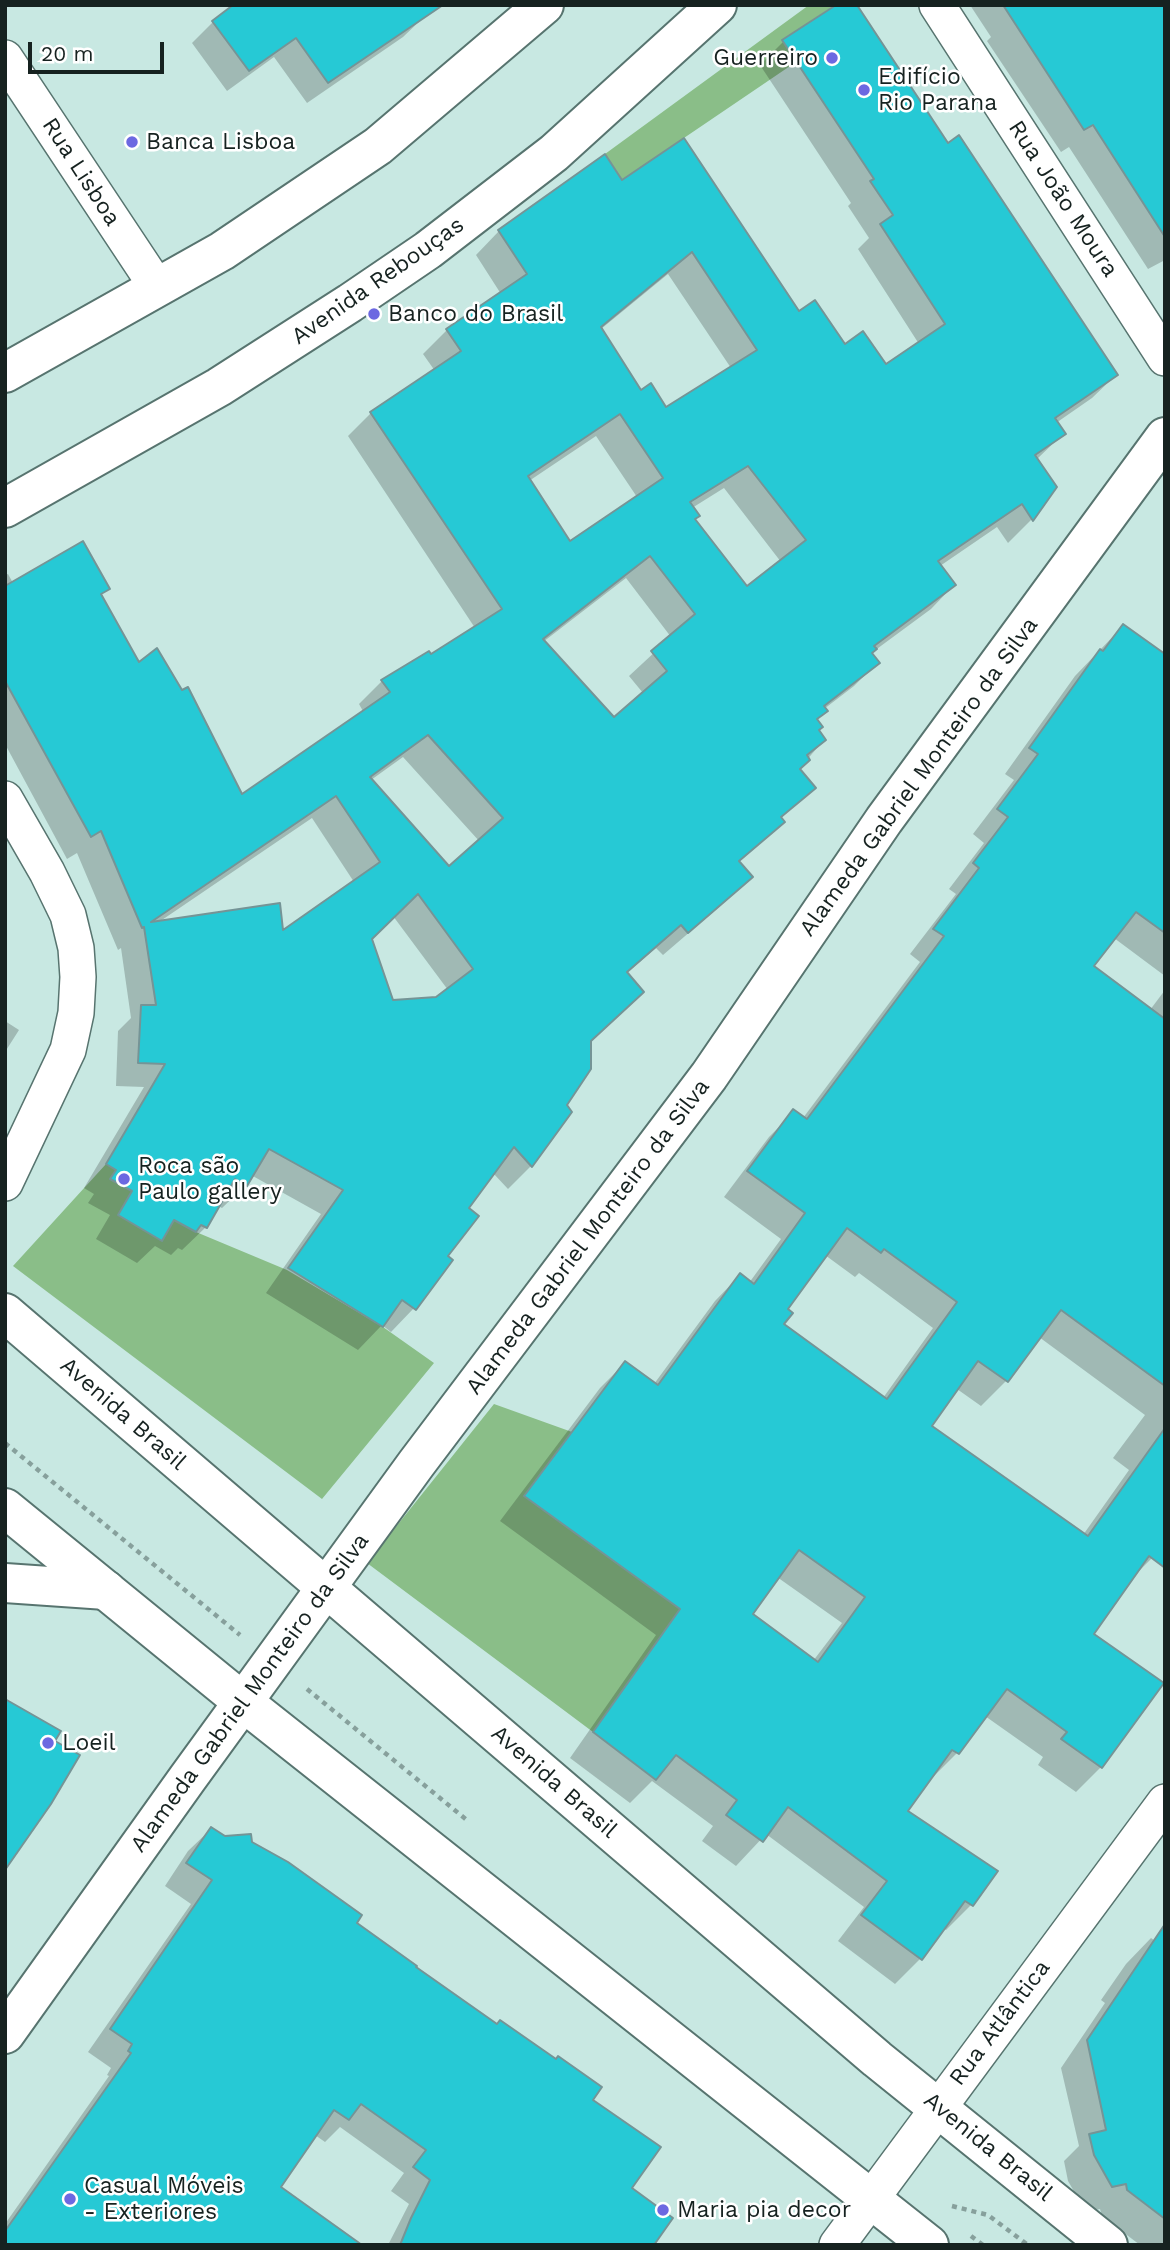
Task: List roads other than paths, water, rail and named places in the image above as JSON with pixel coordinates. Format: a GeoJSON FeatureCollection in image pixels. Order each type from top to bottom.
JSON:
{"type":"FeatureCollection","features":[{"type":"Feature","properties":{"kind":"main road"},"geometry":{"type":"LineString","coordinates":[[5,373],[222,251],[379,146],[544,5]]}},
{"type":"Feature","properties":{"kind":"main road","name":"Avenida Rebouças"},"geometry":{"type":"LineString","coordinates":[[5,508],[219,387],[428,250],[554,153],[717,5]]}},
{"type":"Feature","properties":{"kind":"main road","name":"Alameda Gabriel Monteiro da Silva"},"geometry":{"type":"LineString","coordinates":[[5,2034],[327,1587],[709,1076],[884,820],[1165,438]]}},
{"type":"Feature","properties":{"kind":"main road","name":"Avenida Brasil"},"geometry":{"type":"LineString","coordinates":[[5,1313],[856,2041],[1108,2245]]}},
{"type":"Feature","properties":{"kind":"main road"},"geometry":{"type":"LineString","coordinates":[[5,1508],[243,1702],[929,2245]]}},
{"type":"Feature","properties":{"kind":"main road"},"geometry":{"type":"LineString","coordinates":[[5,1583],[106,1591]]}},
{"type":"Feature","properties":{"kind":"street","name":"Rua João Moura"},"geometry":{"type":"LineString","coordinates":[[937,5],[1165,358]]}},
{"type":"Feature","properties":{"kind":"street","name":"Rua Lisboa"},"geometry":{"type":"LineString","coordinates":[[5,58],[157,287]]}},
{"type":"Feature","properties":{"kind":"street"},"geometry":{"type":"LineString","coordinates":[[5,799],[68,915],[76,948],[78,977],[76,1013],[68,1050],[5,1183]]}},
{"type":"Feature","properties":{"kind":"street","name":"Rua Atlântica"},"geometry":{"type":"LineString","coordinates":[[837,2245],[1165,1802]]}},
{"type":"Feature","properties":{"kind":"place","name":"Guerreiro"},"geometry":{"type":"Point","coordinates":[832,58]}},
{"type":"Feature","properties":{"kind":"place","name":"Edifício Rio Parana"},"geometry":{"type":"Point","coordinates":[864,90]}},
{"type":"Feature","properties":{"kind":"place","name":"Banca Lisboa"},"geometry":{"type":"Point","coordinates":[132,142]}},
{"type":"Feature","properties":{"kind":"place","name":"Banco do Brasil"},"geometry":{"type":"Point","coordinates":[374,314]}},
{"type":"Feature","properties":{"kind":"place","name":"Roca são Paulo gallery"},"geometry":{"type":"Point","coordinates":[124,1179]}},
{"type":"Feature","properties":{"kind":"place","name":"Loeil"},"geometry":{"type":"Point","coordinates":[48,1743]}},
{"type":"Feature","properties":{"kind":"place","name":"Casual Móveis - Exteriores"},"geometry":{"type":"Point","coordinates":[70,2199]}},
{"type":"Feature","properties":{"kind":"place","name":"Maria pia decor"},"geometry":{"type":"Point","coordinates":[663,2210]}}]}
